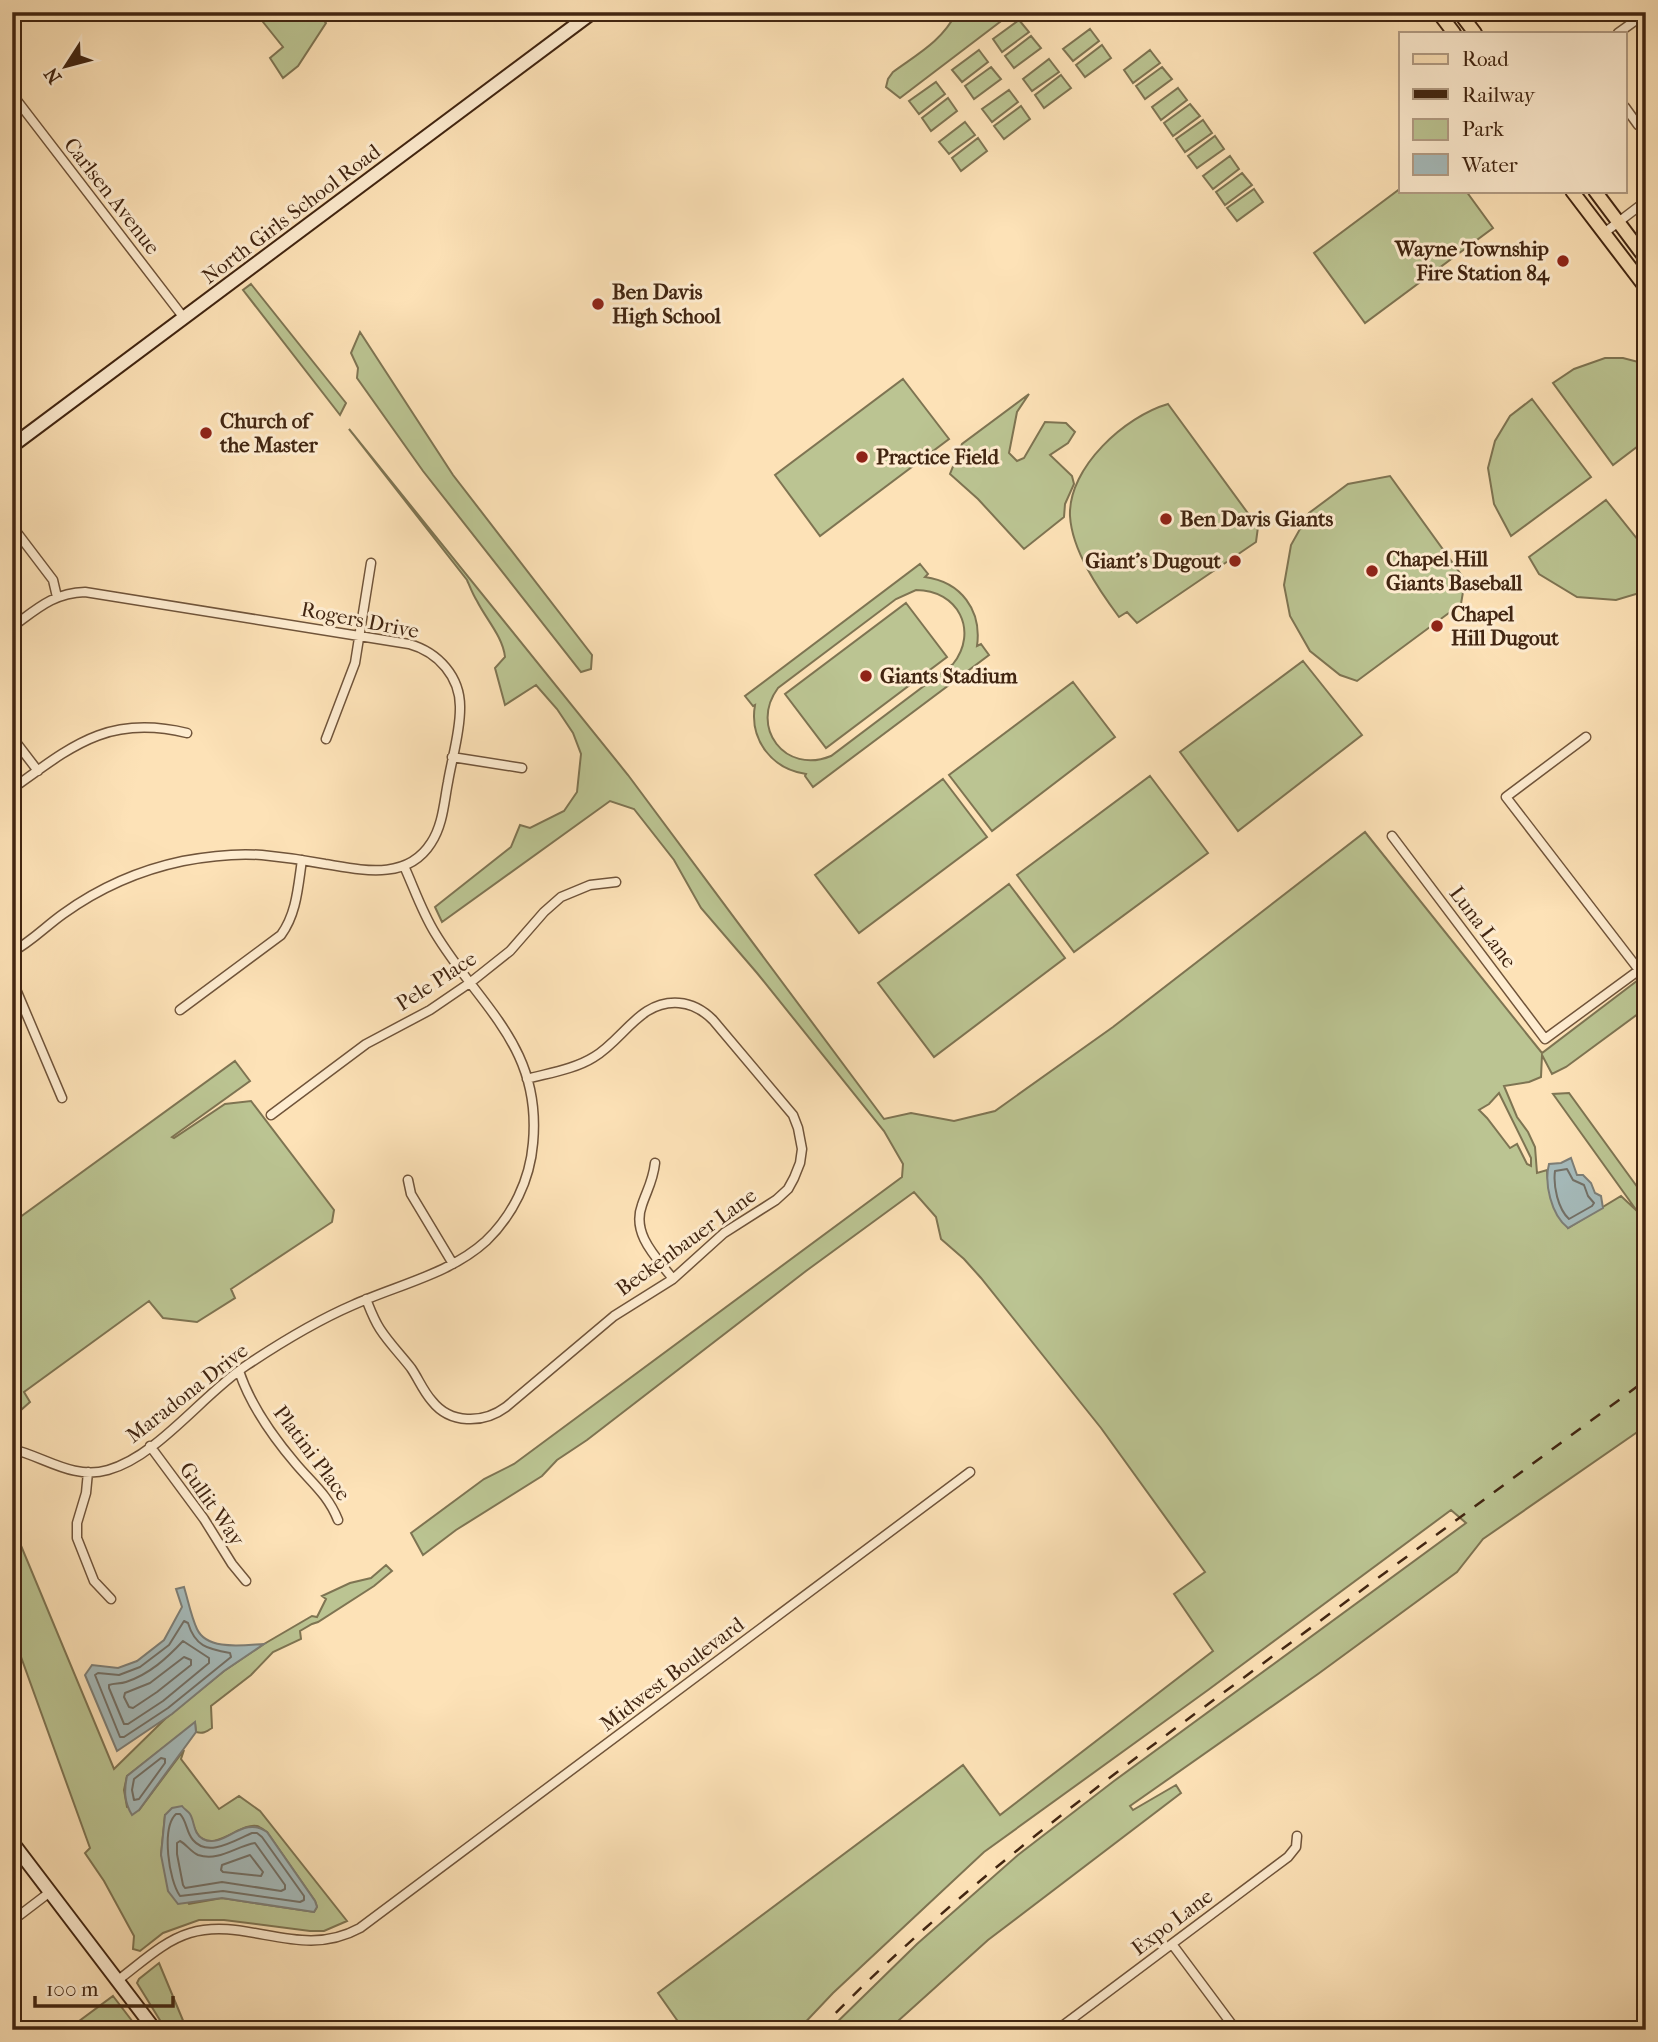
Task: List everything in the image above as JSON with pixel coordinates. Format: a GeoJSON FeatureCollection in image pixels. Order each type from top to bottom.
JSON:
{"type":"FeatureCollection","features":[{"type":"Feature","properties":{"kind":"main road","name":"North Girls School Road"},"geometry":{"type":"LineString","coordinates":[[12,446],[593,12]]}},
{"type":"Feature","properties":{"kind":"main road"},"geometry":{"type":"LineString","coordinates":[[1438,12],[1453,32]]}},
{"type":"Feature","properties":{"kind":"main road"},"geometry":{"type":"LineString","coordinates":[[1459,12],[1474,32]]}},
{"type":"Feature","properties":{"kind":"main road"},"geometry":{"type":"LineString","coordinates":[[1573,192],[1646,288]]}},
{"type":"Feature","properties":{"kind":"main road"},"geometry":{"type":"LineString","coordinates":[[1596,192],[1646,259]]}},
{"type":"Feature","properties":{"kind":"main road"},"geometry":{"type":"LineString","coordinates":[[12,1842],[155,2030]]}},
{"type":"Feature","properties":{"kind":"street"},"geometry":{"type":"LineString","coordinates":[[1619,32],[1646,13]]}},
{"type":"Feature","properties":{"kind":"street","name":"Carlsen Avenue"},"geometry":{"type":"LineString","coordinates":[[12,94],[184,318]]}},
{"type":"Feature","properties":{"kind":"street"},"geometry":{"type":"LineString","coordinates":[[1626,108],[1638,125]]}},
{"type":"Feature","properties":{"kind":"street"},"geometry":{"type":"LineString","coordinates":[[1604,233],[1646,201]]}},
{"type":"Feature","properties":{"kind":"street"},"geometry":{"type":"LineString","coordinates":[[12,526],[53,580],[57,597],[12,628]]}},
{"type":"Feature","properties":{"kind":"street"},"geometry":{"type":"LineString","coordinates":[[326,738],[352,674],[371,563]]}},
{"type":"Feature","properties":{"kind":"street","name":"Rogers Drive"},"geometry":{"type":"LineString","coordinates":[[57,597],[85,592],[413,645],[428,652],[444,665],[456,683],[461,708],[436,835],[424,852],[404,866]]}},
{"type":"Feature","properties":{"kind":"street"},"geometry":{"type":"LineString","coordinates":[[12,789],[74,746],[110,732],[153,728],[187,733]]}},
{"type":"Feature","properties":{"kind":"street"},"geometry":{"type":"LineString","coordinates":[[12,737],[37,771]]}},
{"type":"Feature","properties":{"kind":"street"},"geometry":{"type":"LineString","coordinates":[[1587,737],[1506,797],[1642,967]]}},
{"type":"Feature","properties":{"kind":"street"},"geometry":{"type":"LineString","coordinates":[[452,757],[522,768]]}},
{"type":"Feature","properties":{"kind":"street","name":"Luna Lane"},"geometry":{"type":"LineString","coordinates":[[1392,836],[1545,1039],[1642,967]]}},
{"type":"Feature","properties":{"kind":"street"},"geometry":{"type":"LineString","coordinates":[[12,952],[65,912],[113,884],[173,863],[209,857],[264,855],[378,871],[404,866]]}},
{"type":"Feature","properties":{"kind":"street"},"geometry":{"type":"LineString","coordinates":[[180,1010],[281,935],[294,910],[302,860]]}},
{"type":"Feature","properties":{"kind":"street","name":"Maradona Drive"},"geometry":{"type":"LineString","coordinates":[[12,1449],[68,1470],[105,1471],[121,1465],[150,1446],[239,1371],[325,1319],[366,1299],[453,1264],[495,1231],[514,1205],[530,1165],[534,1134],[527,1079],[511,1038],[435,934],[404,866]]}},
{"type":"Feature","properties":{"kind":"street","name":"Pele Place"},"geometry":{"type":"LineString","coordinates":[[271,1115],[366,1044],[430,1010],[471,982],[510,951],[558,899],[585,886],[616,882]]}},
{"type":"Feature","properties":{"kind":"street"},"geometry":{"type":"LineString","coordinates":[[12,980],[62,1098]]}},
{"type":"Feature","properties":{"kind":"street","name":"Beckenbauer Lane"},"geometry":{"type":"LineString","coordinates":[[366,1299],[380,1330],[439,1408],[458,1418],[489,1416],[503,1409],[617,1314],[673,1279],[724,1233],[784,1193],[797,1173],[802,1143],[798,1126],[786,1107],[713,1020],[704,1012],[690,1006],[672,1003],[653,1007],[640,1015],[592,1059],[527,1079]]}},
{"type":"Feature","properties":{"kind":"street"},"geometry":{"type":"LineString","coordinates":[[655,1163],[652,1183],[639,1213],[640,1226],[645,1242],[673,1279]]}},
{"type":"Feature","properties":{"kind":"street"},"geometry":{"type":"LineString","coordinates":[[408,1180],[411,1194],[453,1264]]}},
{"type":"Feature","properties":{"kind":"street","name":"Platini Place"},"geometry":{"type":"LineString","coordinates":[[239,1371],[266,1423],[291,1458],[331,1503],[338,1520]]}},
{"type":"Feature","properties":{"kind":"street","name":"Gullit Way"},"geometry":{"type":"LineString","coordinates":[[150,1446],[246,1581]]}},
{"type":"Feature","properties":{"kind":"street"},"geometry":{"type":"LineString","coordinates":[[88,1472],[86,1493],[77,1522],[77,1538],[94,1581],[111,1599]]}},
{"type":"Feature","properties":{"kind":"street","name":"Midwest Boulevard"},"geometry":{"type":"LineString","coordinates":[[118,1980],[167,1944],[205,1929],[224,1929],[297,1940],[325,1940],[341,1937],[360,1928],[970,1472]]}},
{"type":"Feature","properties":{"kind":"street","name":"Expo Lane"},"geometry":{"type":"LineString","coordinates":[[1057,2030],[1288,1857],[1296,1847],[1297,1836]]}},
{"type":"Feature","properties":{"kind":"street"},"geometry":{"type":"LineString","coordinates":[[12,1921],[50,1892]]}},
{"type":"Feature","properties":{"kind":"street"},"geometry":{"type":"LineString","coordinates":[[1172,1944],[1236,2030]]}},
{"type":"Feature","properties":{"kind":"green space"},"geometry":{"type":"Polygon","coordinates":[[[255,12],[317,12],[326,23],[298,66],[283,78],[270,58],[283,47],[255,12]]]}},
{"type":"Feature","properties":{"kind":"green space"},"geometry":{"type":"Polygon","coordinates":[[[957,12],[1013,12],[900,98],[886,87],[893,72],[937,39],[957,12]]]}},
{"type":"Feature","properties":{"kind":"green space"},"geometry":{"type":"Polygon","coordinates":[[[1019,20],[1029,32],[1002,52],[993,39],[1019,20]]]}},
{"type":"Feature","properties":{"kind":"green space"},"geometry":{"type":"Polygon","coordinates":[[[1090,29],[1099,41],[1073,61],[1063,49],[1090,29]]]}},
{"type":"Feature","properties":{"kind":"green space"},"geometry":{"type":"Polygon","coordinates":[[[1031,36],[1041,48],[1014,68],[1005,56],[1031,36]]]}},
{"type":"Feature","properties":{"kind":"green space"},"geometry":{"type":"Polygon","coordinates":[[[1102,45],[1111,58],[1085,77],[1076,65],[1102,45]]]}},
{"type":"Feature","properties":{"kind":"green space"},"geometry":{"type":"Polygon","coordinates":[[[979,50],[988,62],[962,82],[952,70],[979,50]]]}},
{"type":"Feature","properties":{"kind":"green space"},"geometry":{"type":"Polygon","coordinates":[[[1150,50],[1160,63],[1133,83],[1124,70],[1150,50]]]}},
{"type":"Feature","properties":{"kind":"green space"},"geometry":{"type":"Polygon","coordinates":[[[1049,59],[1059,72],[1032,91],[1023,79],[1049,59]]]}},
{"type":"Feature","properties":{"kind":"green space"},"geometry":{"type":"Polygon","coordinates":[[[991,67],[1001,79],[974,99],[965,86],[991,67]]]}},
{"type":"Feature","properties":{"kind":"green space"},"geometry":{"type":"Polygon","coordinates":[[[1162,67],[1172,79],[1145,99],[1136,86],[1162,67]]]}},
{"type":"Feature","properties":{"kind":"green space"},"geometry":{"type":"Polygon","coordinates":[[[1061,75],[1071,88],[1044,108],[1035,95],[1061,75]]]}},
{"type":"Feature","properties":{"kind":"green space"},"geometry":{"type":"Polygon","coordinates":[[[936,82],[945,94],[919,114],[909,101],[936,82]]]}},
{"type":"Feature","properties":{"kind":"green space"},"geometry":{"type":"Polygon","coordinates":[[[1178,88],[1187,100],[1161,120],[1152,107],[1178,88]]]}},
{"type":"Feature","properties":{"kind":"green space"},"geometry":{"type":"Polygon","coordinates":[[[1009,90],[1018,102],[992,122],[982,109],[1009,90]]]}},
{"type":"Feature","properties":{"kind":"green space"},"geometry":{"type":"Polygon","coordinates":[[[948,98],[957,111],[931,131],[922,118],[948,98]]]}},
{"type":"Feature","properties":{"kind":"green space"},"geometry":{"type":"Polygon","coordinates":[[[1190,104],[1200,116],[1173,136],[1164,123],[1190,104]]]}},
{"type":"Feature","properties":{"kind":"green space"},"geometry":{"type":"Polygon","coordinates":[[[1021,106],[1030,119],[1004,139],[994,126],[1021,106]]]}},
{"type":"Feature","properties":{"kind":"green space"},"geometry":{"type":"Polygon","coordinates":[[[1203,120],[1212,133],[1185,152],[1176,139],[1203,120]]]}},
{"type":"Feature","properties":{"kind":"green space"},"geometry":{"type":"Polygon","coordinates":[[[965,122],[975,135],[949,154],[939,142],[965,122]]]}},
{"type":"Feature","properties":{"kind":"green space"},"geometry":{"type":"Polygon","coordinates":[[[1215,136],[1224,149],[1197,168],[1188,156],[1215,136]]]}},
{"type":"Feature","properties":{"kind":"green space"},"geometry":{"type":"Polygon","coordinates":[[[978,138],[987,151],[961,171],[952,158],[978,138]]]}},
{"type":"Feature","properties":{"kind":"green space"},"geometry":{"type":"Polygon","coordinates":[[[1230,156],[1239,169],[1213,189],[1203,176],[1230,156]]]}},
{"type":"Feature","properties":{"kind":"green space"},"geometry":{"type":"Polygon","coordinates":[[[1242,173],[1252,185],[1225,205],[1216,192],[1242,173]]]}},
{"type":"Feature","properties":{"kind":"green space"},"geometry":{"type":"Polygon","coordinates":[[[1254,189],[1263,202],[1237,221],[1227,208],[1254,189]]]}},
{"type":"Feature","properties":{"kind":"green space"},"geometry":{"type":"Polygon","coordinates":[[[1399,189],[1399,192],[1467,192],[1493,228],[1365,323],[1314,253],[1399,189]]]}},
{"type":"Feature","properties":{"kind":"green space"},"geometry":{"type":"Polygon","coordinates":[[[251,284],[346,403],[340,415],[243,290],[251,284]]]}},
{"type":"Feature","properties":{"kind":"green space"},"geometry":{"type":"Polygon","coordinates":[[[360,332],[453,475],[592,655],[591,669],[581,672],[423,471],[357,378],[358,368],[351,353],[360,332]]]}},
{"type":"Feature","properties":{"kind":"green space"},"geometry":{"type":"Polygon","coordinates":[[[1605,358],[1623,358],[1646,364],[1646,440],[1613,465],[1553,383],[1574,369],[1605,358]]]}},
{"type":"Feature","properties":{"kind":"green space","name":"Practice Field"},"geometry":{"type":"Polygon","coordinates":[[[903,379],[949,439],[820,536],[775,475],[903,379]]]}},
{"type":"Feature","properties":{"kind":"green space"},"geometry":{"type":"Polygon","coordinates":[[[1029,394],[1017,412],[1009,453],[1017,461],[1024,458],[1045,422],[1066,423],[1075,432],[1068,443],[1050,455],[1072,476],[1074,484],[1065,504],[1064,517],[1024,549],[978,499],[950,474],[962,444],[1029,394]]]}},
{"type":"Feature","properties":{"kind":"green space"},"geometry":{"type":"Polygon","coordinates":[[[1532,399],[1591,477],[1511,536],[1494,504],[1488,468],[1495,441],[1510,416],[1532,399]]]}},
{"type":"Feature","properties":{"kind":"green space","name":"Ben Davis Giants"},"geometry":{"type":"Polygon","coordinates":[[[1168,404],[1258,527],[1256,542],[1137,623],[1127,612],[1119,617],[1081,556],[1072,529],[1072,498],[1089,462],[1103,446],[1135,420],[1168,404]]]}},
{"type":"Feature","properties":{"kind":"green space"},"geometry":{"type":"Polygon","coordinates":[[[349,429],[628,775],[884,1119],[911,1113],[954,1121],[995,1111],[1113,1027],[1365,832],[1542,1053],[1646,974],[1646,1008],[1566,1067],[1552,1074],[1542,1055],[1541,1077],[1504,1086],[1517,1117],[1535,1147],[1537,1173],[1547,1170],[1551,1193],[1568,1228],[1621,1196],[1637,1211],[1553,1094],[1569,1093],[1646,1199],[1646,1426],[1483,1539],[1457,1572],[1130,1806],[1133,1810],[1176,1785],[1181,1793],[988,1940],[888,2030],[829,2030],[917,1944],[1018,1855],[1114,1781],[1466,1523],[1451,1510],[984,1852],[833,1993],[798,2030],[684,2030],[658,1993],[963,1765],[1000,1815],[1213,1651],[1174,1594],[1205,1572],[1101,1428],[981,1278],[941,1239],[936,1217],[914,1192],[557,1460],[542,1476],[456,1530],[423,1555],[411,1533],[484,1479],[514,1464],[902,1177],[903,1164],[884,1131],[701,908],[674,860],[634,809],[610,801],[442,922],[435,907],[511,847],[520,825],[530,828],[564,811],[577,792],[581,754],[573,733],[536,685],[505,705],[495,668],[505,657],[504,650],[467,580],[349,429]],[[1499,1093],[1479,1110],[1510,1148],[1517,1144],[1527,1164],[1531,1166],[1531,1158],[1499,1093]]]}},
{"type":"Feature","properties":{"kind":"green space","name":"Chapel Hill Giants Baseball"},"geometry":{"type":"Polygon","coordinates":[[[1390,476],[1465,580],[1461,604],[1357,681],[1340,675],[1310,651],[1290,616],[1284,585],[1291,545],[1309,513],[1348,484],[1390,476]]]}},
{"type":"Feature","properties":{"kind":"green space"},"geometry":{"type":"Polygon","coordinates":[[[1606,500],[1646,550],[1646,591],[1616,600],[1577,597],[1539,574],[1529,557],[1606,500]]]}},
{"type":"Feature","properties":{"kind":"green space"},"geometry":{"type":"Polygon","coordinates":[[[920,564],[928,574],[925,577],[949,585],[966,600],[976,621],[977,646],[981,644],[989,655],[813,787],[806,774],[783,766],[766,751],[756,730],[755,705],[745,696],[920,564]],[[916,590],[896,599],[778,688],[770,703],[768,718],[770,732],[776,744],[799,759],[814,760],[831,756],[953,664],[961,651],[964,626],[953,605],[931,592],[916,590]]]}},
{"type":"Feature","properties":{"kind":"green space","name":"Giants Stadium"},"geometry":{"type":"Polygon","coordinates":[[[906,603],[947,657],[826,748],[785,694],[906,603]]]}},
{"type":"Feature","properties":{"kind":"green space"},"geometry":{"type":"Polygon","coordinates":[[[1303,661],[1362,735],[1238,831],[1180,752],[1303,661]]]}},
{"type":"Feature","properties":{"kind":"green space"},"geometry":{"type":"Polygon","coordinates":[[[1073,682],[1115,737],[992,831],[949,775],[1073,682]]]}},
{"type":"Feature","properties":{"kind":"green space"},"geometry":{"type":"Polygon","coordinates":[[[1150,776],[1208,853],[1074,952],[1017,875],[1150,776]]]}},
{"type":"Feature","properties":{"kind":"green space"},"geometry":{"type":"Polygon","coordinates":[[[943,779],[987,837],[859,933],[815,875],[943,779]]]}},
{"type":"Feature","properties":{"kind":"green space"},"geometry":{"type":"Polygon","coordinates":[[[1009,884],[1065,958],[934,1057],[878,983],[1009,884]]]}},
{"type":"Feature","properties":{"kind":"green space"},"geometry":{"type":"Polygon","coordinates":[[[235,1061],[250,1081],[172,1137],[225,1104],[251,1101],[334,1210],[332,1222],[231,1289],[235,1298],[197,1322],[163,1318],[149,1301],[24,1392],[30,1402],[12,1418],[12,1223],[235,1061]]]}},
{"type":"Feature","properties":{"kind":"green space"},"geometry":{"type":"Polygon","coordinates":[[[12,1524],[114,1769],[165,1719],[224,1671],[312,1616],[317,1617],[326,1599],[322,1596],[350,1583],[371,1578],[386,1565],[392,1571],[374,1586],[300,1631],[301,1639],[273,1652],[251,1675],[211,1706],[212,1728],[201,1733],[196,1732],[195,1723],[127,1776],[124,1790],[127,1807],[139,1810],[184,1750],[181,1759],[219,1809],[239,1796],[260,1811],[347,1921],[324,1931],[310,1931],[224,1920],[199,1920],[163,1933],[140,1951],[133,1949],[134,1936],[104,1881],[85,1853],[90,1848],[12,1632],[12,1524]],[[165,1815],[161,1855],[189,1904],[222,1898],[314,1912],[317,1907],[315,1901],[267,1832],[257,1826],[251,1826],[220,1839],[205,1840],[197,1834],[190,1815],[165,1815]]]}},
{"type":"Feature","properties":{"kind":"green space"},"geometry":{"type":"Polygon","coordinates":[[[159,1963],[187,2030],[166,2030],[137,1983],[159,1963]]]}},
{"type":"Feature","properties":{"kind":"green space"},"geometry":{"type":"Polygon","coordinates":[[[113,1996],[139,2030],[67,2030],[113,1996]]]}},
{"type":"Feature","properties":{"kind":"water"},"geometry":{"type":"Polygon","coordinates":[[[1571,1158],[1577,1175],[1583,1175],[1591,1183],[1595,1193],[1601,1196],[1603,1208],[1568,1228],[1553,1207],[1547,1180],[1549,1164],[1561,1163],[1571,1158]]]}},
{"type":"Feature","properties":{"kind":"water"},"geometry":{"type":"Polygon","coordinates":[[[184,1587],[197,1629],[209,1641],[227,1645],[264,1644],[224,1671],[172,1714],[117,1751],[85,1675],[92,1665],[118,1668],[137,1661],[164,1640],[182,1607],[176,1589],[184,1587]]]}},
{"type":"Feature","properties":{"kind":"water"},"geometry":{"type":"Polygon","coordinates":[[[195,1722],[196,1732],[139,1810],[132,1815],[125,1796],[127,1776],[195,1722]]]}},
{"type":"Feature","properties":{"kind":"water"},"geometry":{"type":"Polygon","coordinates":[[[182,1806],[190,1814],[196,1831],[203,1839],[218,1840],[249,1827],[267,1832],[315,1901],[317,1907],[314,1912],[222,1898],[178,1904],[168,1891],[161,1855],[165,1815],[172,1808],[182,1806]]]}},
{"type":"Feature","properties":{"kind":"railway"},"geometry":{"type":"LineString","coordinates":[[819,2030],[919,1933],[1079,1801],[1646,1380]]}},
{"type":"Feature","properties":{"kind":"place","name":"Wayne Township Fire Station 84"},"geometry":{"type":"Point","coordinates":[1563,261]}},
{"type":"Feature","properties":{"kind":"place","name":"Ben Davis High School"},"geometry":{"type":"Point","coordinates":[598,304]}},
{"type":"Feature","properties":{"kind":"place","name":"Church of the Master"},"geometry":{"type":"Point","coordinates":[206,433]}},
{"type":"Feature","properties":{"kind":"place","name":"Practice Field"},"geometry":{"type":"Point","coordinates":[862,457]}},
{"type":"Feature","properties":{"kind":"place","name":"Ben Davis Giants"},"geometry":{"type":"Point","coordinates":[1166,519]}},
{"type":"Feature","properties":{"kind":"place","name":"Giant's Dugout"},"geometry":{"type":"Point","coordinates":[1235,561]}},
{"type":"Feature","properties":{"kind":"place","name":"Chapel Hill Giants Baseball"},"geometry":{"type":"Point","coordinates":[1372,571]}},
{"type":"Feature","properties":{"kind":"place","name":"Chapel Hill Dugout"},"geometry":{"type":"Point","coordinates":[1437,626]}},
{"type":"Feature","properties":{"kind":"place","name":"Giants Stadium"},"geometry":{"type":"Point","coordinates":[866,676]}}]}
